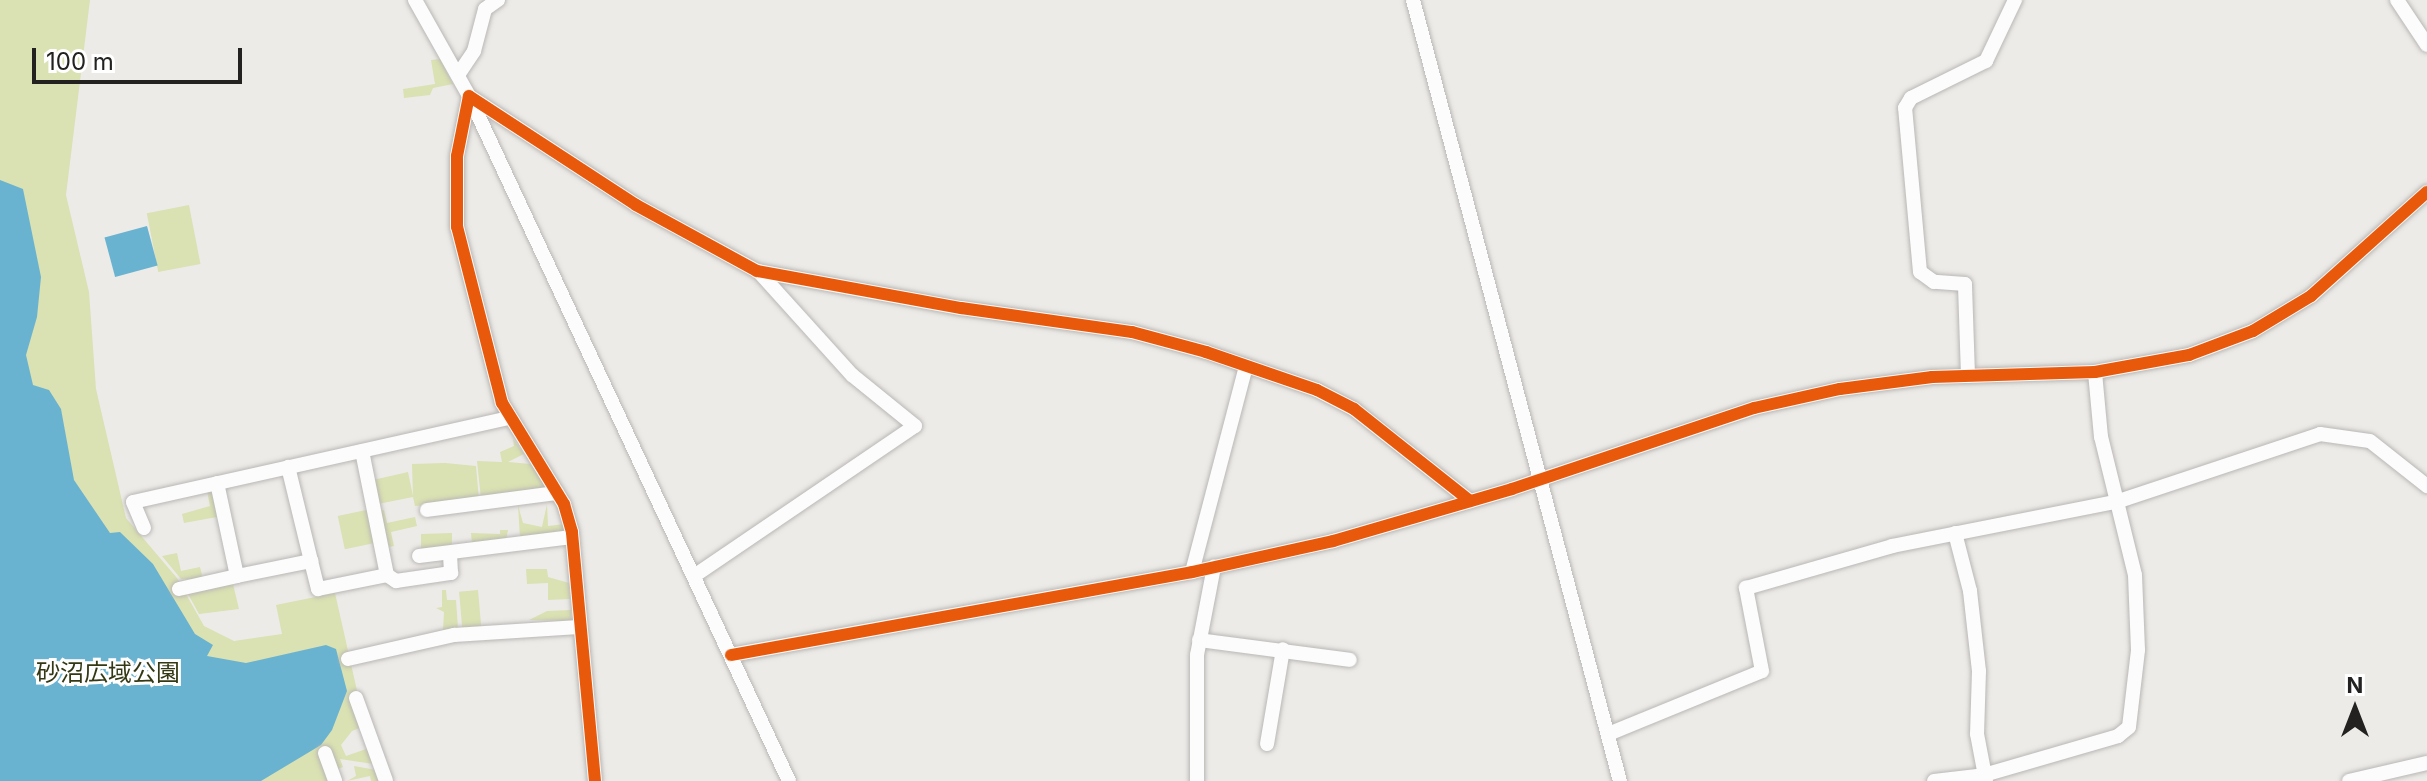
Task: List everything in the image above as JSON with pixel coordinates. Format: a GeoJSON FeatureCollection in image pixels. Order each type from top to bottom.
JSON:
{"type":"FeatureCollection","features":[{"type":"Feature","properties":{"kind":"street"},"geometry":{"type":"LineString","coordinates":[[415,0],[469,96],[789,781]]}},
{"type":"Feature","properties":{"kind":"street"},"geometry":{"type":"LineString","coordinates":[[458,75],[474,51],[485,9],[498,0]]}},
{"type":"Feature","properties":{"kind":"street"},"geometry":{"type":"LineString","coordinates":[[1413,0],[1620,781]]}},
{"type":"Feature","properties":{"kind":"street"},"geometry":{"type":"LineString","coordinates":[[1968,376],[1965,284],[1934,282],[1920,272],[1905,108],[1911,98],[1986,61],[2015,0]]}},
{"type":"Feature","properties":{"kind":"street"},"geometry":{"type":"LineString","coordinates":[[2397,0],[2427,45]]}},
{"type":"Feature","properties":{"kind":"street"},"geometry":{"type":"LineString","coordinates":[[469,96],[636,205],[757,271],[852,375],[915,426],[694,576]]}},
{"type":"Feature","properties":{"kind":"street"},"geometry":{"type":"LineString","coordinates":[[469,96],[457,156],[457,227],[509,418],[557,493],[572,537],[595,781]]}},
{"type":"Feature","properties":{"kind":"street"},"geometry":{"type":"LineString","coordinates":[[731,655],[1192,572],[1360,534],[1541,480],[1794,398],[1885,381],[2095,372],[2178,358],[2253,331],[2311,296],[2427,192]]}},
{"type":"Feature","properties":{"kind":"street"},"geometry":{"type":"LineString","coordinates":[[757,271],[1132,332],[1246,366],[1354,409],[1470,501]]}},
{"type":"Feature","properties":{"kind":"street"},"geometry":{"type":"LineString","coordinates":[[1192,572],[1246,366]]}},
{"type":"Feature","properties":{"kind":"street"},"geometry":{"type":"LineString","coordinates":[[1934,781],[1985,778],[2118,736],[2129,727],[2138,635],[2135,575],[2101,437],[2095,372]]}},
{"type":"Feature","properties":{"kind":"street"},"geometry":{"type":"LineString","coordinates":[[144,528],[128,503],[509,418]]}},
{"type":"Feature","properties":{"kind":"street"},"geometry":{"type":"LineString","coordinates":[[1608,734],[1762,671],[1746,588],[1955,533],[2119,501],[2320,434],[2370,441],[2427,486]]}},
{"type":"Feature","properties":{"kind":"street"},"geometry":{"type":"LineString","coordinates":[[362,451],[387,575],[396,581],[451,573],[450,553]]}},
{"type":"Feature","properties":{"kind":"street"},"geometry":{"type":"LineString","coordinates":[[288,467],[318,589],[387,575]]}},
{"type":"Feature","properties":{"kind":"street"},"geometry":{"type":"LineString","coordinates":[[217,483],[237,576]]}},
{"type":"Feature","properties":{"kind":"street"},"geometry":{"type":"LineString","coordinates":[[427,510],[557,493]]}},
{"type":"Feature","properties":{"kind":"street"},"geometry":{"type":"LineString","coordinates":[[1955,533],[1970,591],[1979,671],[1977,734],[1985,778]]}},
{"type":"Feature","properties":{"kind":"street"},"geometry":{"type":"LineString","coordinates":[[419,556],[572,537]]}},
{"type":"Feature","properties":{"kind":"street"},"geometry":{"type":"LineString","coordinates":[[179,589],[311,561]]}},
{"type":"Feature","properties":{"kind":"street"},"geometry":{"type":"LineString","coordinates":[[1197,781],[1194,707],[1199,640],[1214,567]]}},
{"type":"Feature","properties":{"kind":"street"},"geometry":{"type":"LineString","coordinates":[[348,659],[454,635],[579,627]]}},
{"type":"Feature","properties":{"kind":"street"},"geometry":{"type":"LineString","coordinates":[[1199,640],[1350,660]]}},
{"type":"Feature","properties":{"kind":"street"},"geometry":{"type":"LineString","coordinates":[[1267,744],[1283,649]]}},
{"type":"Feature","properties":{"kind":"street"},"geometry":{"type":"LineString","coordinates":[[356,698],[386,781]]}},
{"type":"Feature","properties":{"kind":"street"},"geometry":{"type":"LineString","coordinates":[[325,753],[335,781]]}},
{"type":"Feature","properties":{"kind":"street"},"geometry":{"type":"LineString","coordinates":[[2349,781],[2427,763]]}},
{"type":"Feature","properties":{"kind":"green space","name":"砂沼広域公園"},"geometry":{"type":"Polygon","coordinates":[[[0,0],[90,0],[66,195],[89,292],[96,389],[126,518],[177,578],[204,626],[234,641],[282,634],[276,605],[335,593],[365,726],[352,731],[341,745],[346,756],[369,748],[380,765],[340,759],[343,767],[335,770],[333,781],[0,781],[0,0]]]}},
{"type":"Feature","properties":{"kind":"green space"},"geometry":{"type":"Polygon","coordinates":[[[440,59],[453,84],[433,88],[430,95],[404,98],[403,89],[435,84],[431,60],[440,59]]]}},
{"type":"Feature","properties":{"kind":"green space"},"geometry":{"type":"Polygon","coordinates":[[[189,205],[200,264],[158,272],[147,213],[189,205]]]}},
{"type":"Feature","properties":{"kind":"green space"},"geometry":{"type":"Polygon","coordinates":[[[513,439],[524,454],[508,462],[531,464],[546,487],[481,499],[477,461],[502,462],[500,452],[514,446],[513,439]]]}},
{"type":"Feature","properties":{"kind":"green space"},"geometry":{"type":"Polygon","coordinates":[[[412,464],[476,466],[479,500],[415,506],[413,497],[378,504],[373,480],[408,472],[413,496],[412,464]]]}},
{"type":"Feature","properties":{"kind":"green space"},"geometry":{"type":"Polygon","coordinates":[[[207,491],[214,495],[217,517],[184,523],[182,514],[210,506],[207,491]]]}},
{"type":"Feature","properties":{"kind":"green space"},"geometry":{"type":"Polygon","coordinates":[[[547,504],[548,526],[565,524],[561,534],[520,538],[518,505],[523,523],[542,527],[547,504]]]}},
{"type":"Feature","properties":{"kind":"green space"},"geometry":{"type":"Polygon","coordinates":[[[371,509],[378,542],[345,549],[338,516],[371,509]]]}},
{"type":"Feature","properties":{"kind":"green space"},"geometry":{"type":"Polygon","coordinates":[[[384,510],[387,523],[415,517],[417,526],[391,532],[394,546],[389,547],[380,511],[384,510]]]}},
{"type":"Feature","properties":{"kind":"green space"},"geometry":{"type":"Polygon","coordinates":[[[500,530],[508,530],[506,540],[472,544],[471,533],[500,534],[500,530]]]}},
{"type":"Feature","properties":{"kind":"green space"},"geometry":{"type":"Polygon","coordinates":[[[452,533],[452,548],[421,551],[421,534],[452,533]]]}},
{"type":"Feature","properties":{"kind":"green space"},"geometry":{"type":"Polygon","coordinates":[[[177,553],[181,571],[200,567],[203,579],[181,579],[162,556],[177,553]]]}},
{"type":"Feature","properties":{"kind":"green space"},"geometry":{"type":"Polygon","coordinates":[[[526,569],[547,569],[548,577],[569,583],[570,599],[548,600],[548,583],[527,584],[526,569]]]}},
{"type":"Feature","properties":{"kind":"green space"},"geometry":{"type":"Polygon","coordinates":[[[233,584],[239,609],[199,614],[188,594],[233,584]]]}},
{"type":"Feature","properties":{"kind":"green space"},"geometry":{"type":"Polygon","coordinates":[[[442,590],[446,590],[447,600],[456,600],[458,628],[443,630],[444,612],[436,608],[442,607],[442,590]]]}},
{"type":"Feature","properties":{"kind":"green space"},"geometry":{"type":"Polygon","coordinates":[[[478,590],[481,628],[462,630],[459,592],[478,590]]]}},
{"type":"Feature","properties":{"kind":"green space"},"geometry":{"type":"Polygon","coordinates":[[[571,610],[571,621],[529,620],[547,611],[571,610]]]}},
{"type":"Feature","properties":{"kind":"green space"},"geometry":{"type":"Polygon","coordinates":[[[354,766],[382,771],[384,781],[371,781],[370,776],[347,781],[356,776],[354,766]]]}},
{"type":"Feature","properties":{"kind":"water","name":"砂沼広域公園"},"geometry":{"type":"Polygon","coordinates":[[[0,180],[23,189],[41,277],[37,317],[26,355],[33,385],[49,390],[61,409],[74,480],[110,533],[120,532],[153,564],[195,634],[213,645],[207,656],[246,663],[326,645],[336,649],[347,691],[332,730],[321,745],[261,781],[0,781],[0,180]]]}},
{"type":"Feature","properties":{"kind":"water"},"geometry":{"type":"Polygon","coordinates":[[[147,226],[158,266],[115,277],[104,237],[147,226]]]}},
{"type":"Feature","properties":{"kind":"cycle path"},"geometry":{"type":"LineString","coordinates":[[595,781],[572,532],[564,504],[502,403],[457,227],[457,156],[469,96],[636,205],[757,271],[961,308],[1132,332],[1206,352],[1317,390],[1354,409],[1470,501]]}},
{"type":"Feature","properties":{"kind":"cycle path"},"geometry":{"type":"LineString","coordinates":[[731,655],[1192,572],[1333,541],[1512,489],[1754,408],[1840,389],[1932,377],[2095,372],[2189,355],[2253,331],[2311,296],[2427,192]]}}]}
